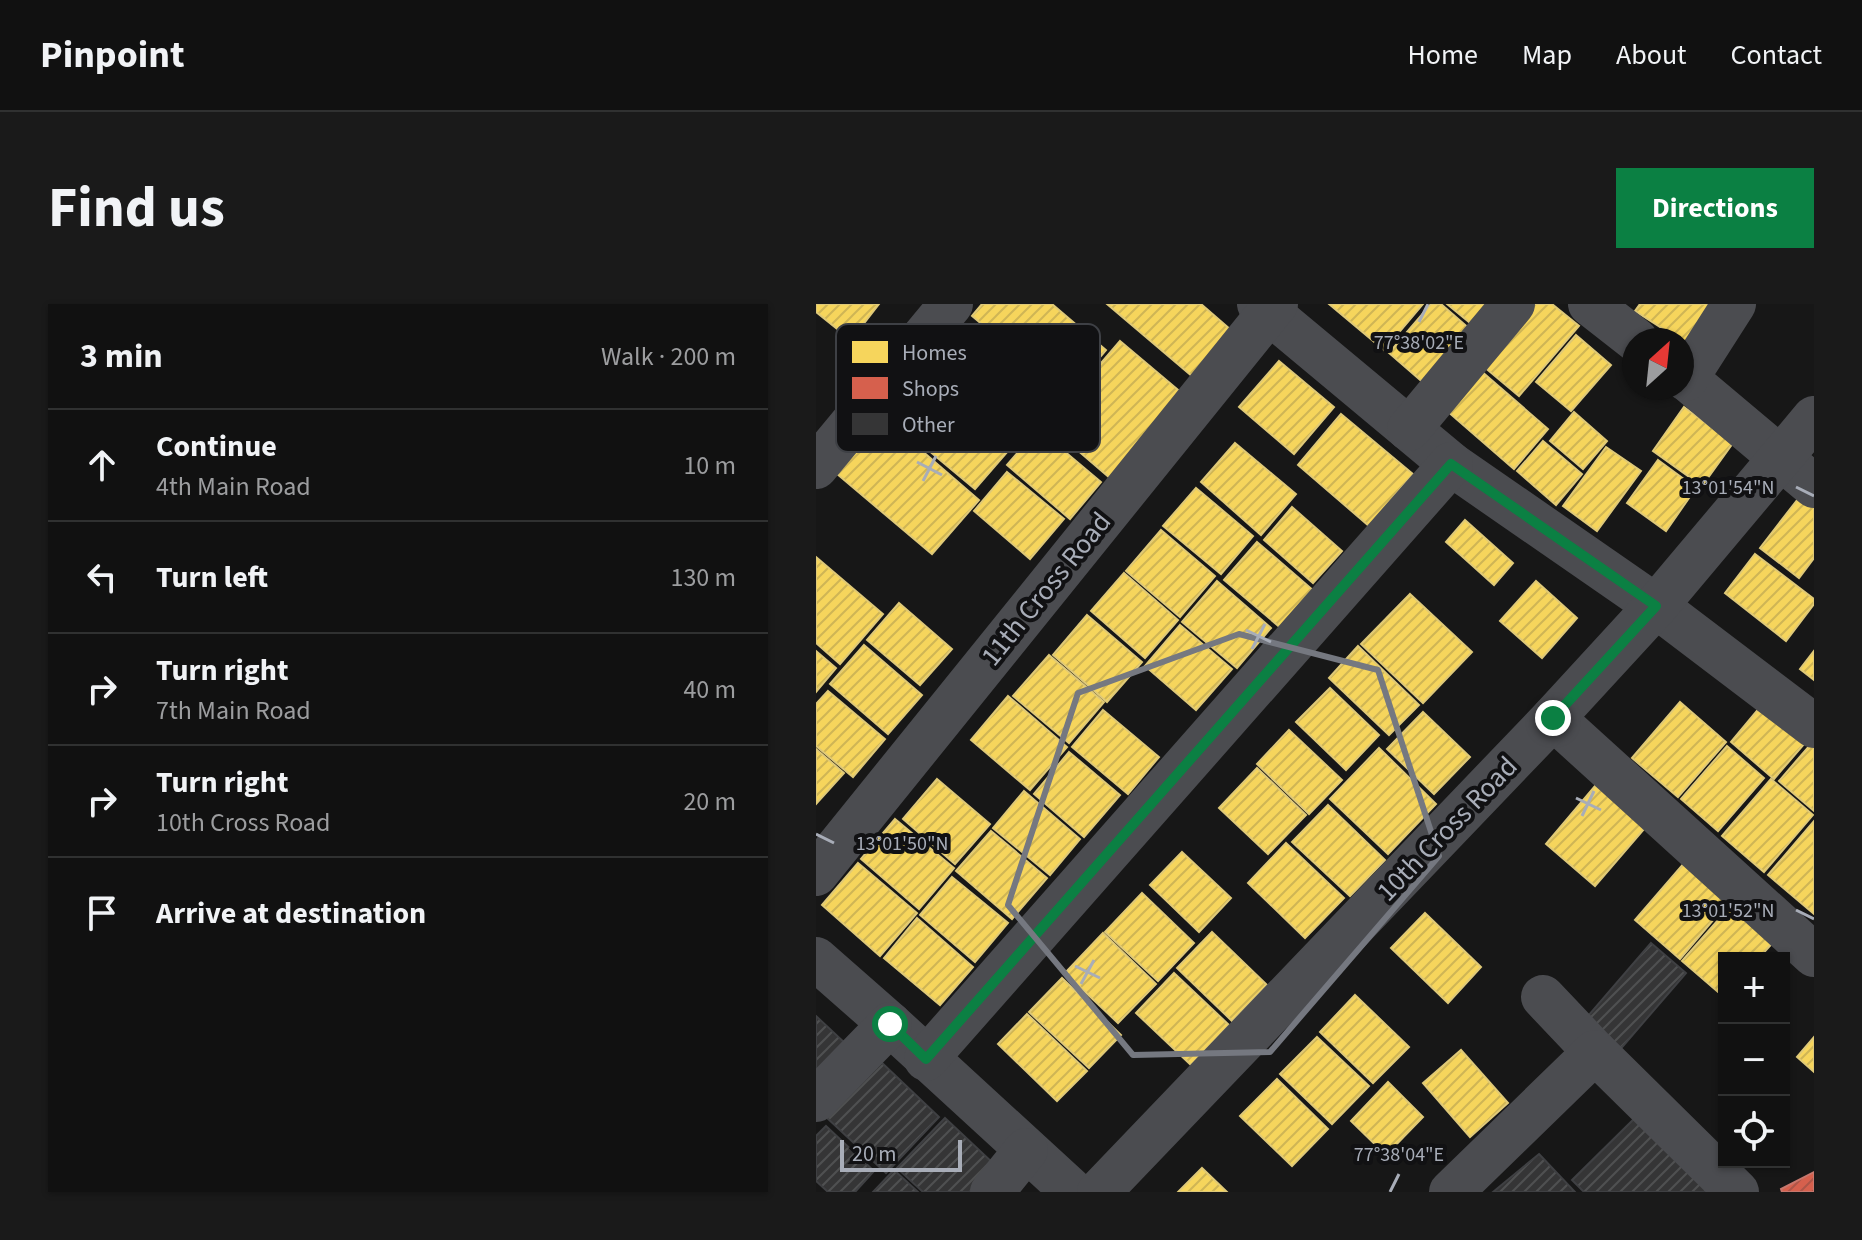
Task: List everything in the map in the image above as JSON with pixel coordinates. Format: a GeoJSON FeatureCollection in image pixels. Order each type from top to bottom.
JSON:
{"type":"FeatureCollection","features":[{"type":"Feature","properties":{"kind":"street"},"geometry":{"type":"LineString","coordinates":[[934,324],[951,304]]}},
{"type":"Feature","properties":{"kind":"street"},"geometry":{"type":"LineString","coordinates":[[1409,429],[1513,304]]}},
{"type":"Feature","properties":{"kind":"street"},"geometry":{"type":"LineString","coordinates":[[1590,304],[1622,329]]}},
{"type":"Feature","properties":{"kind":"street"},"geometry":{"type":"LineString","coordinates":[[1694,362],[1734,304]]}},
{"type":"Feature","properties":{"kind":"street"},"geometry":{"type":"LineString","coordinates":[[1268,307],[1451,464],[1656,606],[1814,726]]}},
{"type":"Feature","properties":{"kind":"street","name":"11th Cross Road"},"geometry":{"type":"LineString","coordinates":[[816,874],[1268,307]]}},
{"type":"Feature","properties":{"kind":"street"},"geometry":{"type":"LineString","coordinates":[[1694,385],[1814,486]]}},
{"type":"Feature","properties":{"kind":"street","name":"10th Cross Road"},"geometry":{"type":"LineString","coordinates":[[1099,1192],[1553,718],[1656,606],[1814,418]]}},
{"type":"Feature","properties":{"kind":"street"},"geometry":{"type":"LineString","coordinates":[[816,467],[836,443]]}},
{"type":"Feature","properties":{"kind":"street"},"geometry":{"type":"LineString","coordinates":[[926,1059],[1451,464]]}},
{"type":"Feature","properties":{"kind":"street"},"geometry":{"type":"LineString","coordinates":[[1553,718],[1814,955]]}},
{"type":"Feature","properties":{"kind":"street"},"geometry":{"type":"LineString","coordinates":[[816,959],[1073,1192]]}},
{"type":"Feature","properties":{"kind":"street"},"geometry":{"type":"LineString","coordinates":[[1543,997],[1737,1192]]}},
{"type":"Feature","properties":{"kind":"street"},"geometry":{"type":"LineString","coordinates":[[816,1100],[890,1024]]}},
{"type":"Feature","properties":{"kind":"street"},"geometry":{"type":"LineString","coordinates":[[1451,1192],[1595,1052]]}},
{"type":"Feature","properties":{"kind":"street"},"geometry":{"type":"LineString","coordinates":[[992,1192],[1026,1150]]}},
{"type":"Feature","properties":{"kind":"highlighted area"},"geometry":{"type":"Polygon","coordinates":[[[1239,634],[1378,670],[1439,856],[1270,1052],[1133,1055],[1008,905],[1078,693],[1239,634]]]}},
{"type":"Feature","properties":{"kind":"building: Homes"},"geometry":{"type":"Polygon","coordinates":[[[816,304],[879,304],[863,324],[836,324],[836,328],[816,312],[816,304]]]}},
{"type":"Feature","properties":{"kind":"building: Homes"},"geometry":{"type":"Polygon","coordinates":[[[982,304],[1052,304],[1075,324],[982,324],[972,316],[982,304]]]}},
{"type":"Feature","properties":{"kind":"building: Homes"},"geometry":{"type":"Polygon","coordinates":[[[1107,304],[1201,304],[1238,336],[1199,382],[1107,304]]]}},
{"type":"Feature","properties":{"kind":"building: Homes"},"geometry":{"type":"Polygon","coordinates":[[[1329,304],[1423,304],[1384,350],[1329,304]]]}},
{"type":"Feature","properties":{"kind":"building: Homes"},"geometry":{"type":"Polygon","coordinates":[[[1431,304],[1441,304],[1479,337],[1433,391],[1389,353],[1431,304]]]}},
{"type":"Feature","properties":{"kind":"building: Homes"},"geometry":{"type":"Polygon","coordinates":[[[1447,304],[1503,304],[1480,331],[1447,304]]]}},
{"type":"Feature","properties":{"kind":"building: Homes"},"geometry":{"type":"Polygon","coordinates":[[[1526,304],[1552,304],[1579,326],[1519,396],[1477,361],[1526,304]]]}},
{"type":"Feature","properties":{"kind":"building: Homes"},"geometry":{"type":"Polygon","coordinates":[[[1640,304],[1717,304],[1694,340],[1694,328],[1662,328],[1635,311],[1640,304]]]}},
{"type":"Feature","properties":{"kind":"building: Homes"},"geometry":{"type":"Polygon","coordinates":[[[1576,335],[1611,365],[1571,411],[1536,382],[1576,335]]]}},
{"type":"Feature","properties":{"kind":"building: Homes"},"geometry":{"type":"Polygon","coordinates":[[[1120,341],[1183,394],[1110,478],[1080,452],[1100,452],[1100,364],[1120,341]]]}},
{"type":"Feature","properties":{"kind":"building: Homes"},"geometry":{"type":"Polygon","coordinates":[[[1279,361],[1334,407],[1294,454],[1239,407],[1279,361]]]}},
{"type":"Feature","properties":{"kind":"building: Homes"},"geometry":{"type":"Polygon","coordinates":[[[1473,364],[1548,429],[1514,469],[1439,404],[1473,364]]]}},
{"type":"Feature","properties":{"kind":"building: Homes"},"geometry":{"type":"Polygon","coordinates":[[[1684,407],[1733,443],[1702,486],[1653,451],[1684,407]]]}},
{"type":"Feature","properties":{"kind":"building: Homes"},"geometry":{"type":"Polygon","coordinates":[[[1574,412],[1607,441],[1583,469],[1550,441],[1574,412]]]}},
{"type":"Feature","properties":{"kind":"building: Homes"},"geometry":{"type":"Polygon","coordinates":[[[1341,414],[1413,474],[1369,526],[1298,465],[1341,414]]]}},
{"type":"Feature","properties":{"kind":"building: Homes"},"geometry":{"type":"Polygon","coordinates":[[[1543,441],[1582,474],[1556,505],[1517,471],[1543,441]]]}},
{"type":"Feature","properties":{"kind":"building: Homes"},"geometry":{"type":"Polygon","coordinates":[[[1235,443],[1296,494],[1261,535],[1201,482],[1235,443]]]}},
{"type":"Feature","properties":{"kind":"building: Homes"},"geometry":{"type":"Polygon","coordinates":[[[1606,447],[1641,471],[1597,531],[1563,506],[1606,447]]]}},
{"type":"Feature","properties":{"kind":"building: Homes"},"geometry":{"type":"Polygon","coordinates":[[[855,452],[923,452],[979,500],[932,554],[837,474],[855,452]]]}},
{"type":"Feature","properties":{"kind":"building: Homes"},"geometry":{"type":"Polygon","coordinates":[[[930,452],[1007,452],[975,489],[930,452]]]}},
{"type":"Feature","properties":{"kind":"building: Homes"},"geometry":{"type":"Polygon","coordinates":[[[1018,452],[1065,452],[1101,482],[1070,519],[1007,465],[1018,452]]]}},
{"type":"Feature","properties":{"kind":"building: Homes"},"geometry":{"type":"Polygon","coordinates":[[[1658,460],[1696,488],[1666,531],[1627,503],[1658,460]]]}},
{"type":"Feature","properties":{"kind":"building: Homes"},"geometry":{"type":"Polygon","coordinates":[[[1007,472],[1064,519],[1030,559],[974,511],[1007,472]]]}},
{"type":"Feature","properties":{"kind":"building: Homes"},"geometry":{"type":"Polygon","coordinates":[[[1196,488],[1253,536],[1221,574],[1163,526],[1196,488]]]}},
{"type":"Feature","properties":{"kind":"building: Homes"},"geometry":{"type":"Polygon","coordinates":[[[1801,495],[1814,504],[1814,558],[1799,578],[1760,548],[1801,495]]]}},
{"type":"Feature","properties":{"kind":"building: Homes"},"geometry":{"type":"Polygon","coordinates":[[[1292,507],[1342,551],[1313,583],[1264,540],[1292,507]]]}},
{"type":"Feature","properties":{"kind":"building: Homes"},"geometry":{"type":"Polygon","coordinates":[[[1465,520],[1513,563],[1494,585],[1446,542],[1465,520]]]}},
{"type":"Feature","properties":{"kind":"building: Homes"},"geometry":{"type":"Polygon","coordinates":[[[1161,530],[1215,576],[1180,617],[1126,571],[1161,530]]]}},
{"type":"Feature","properties":{"kind":"building: Homes"},"geometry":{"type":"Polygon","coordinates":[[[1257,542],[1314,591],[1282,629],[1224,580],[1257,542]]]}},
{"type":"Feature","properties":{"kind":"building: Homes"},"geometry":{"type":"Polygon","coordinates":[[[1755,554],[1814,599],[1814,604],[1786,641],[1725,593],[1755,554]]]}},
{"type":"Feature","properties":{"kind":"building: Homes"},"geometry":{"type":"Polygon","coordinates":[[[816,557],[883,614],[840,664],[816,643],[816,557]]]}},
{"type":"Feature","properties":{"kind":"building: Homes"},"geometry":{"type":"Polygon","coordinates":[[[1124,573],[1178,620],[1145,658],[1091,611],[1124,573]]]}},
{"type":"Feature","properties":{"kind":"building: Homes"},"geometry":{"type":"Polygon","coordinates":[[[1217,581],[1271,628],[1237,668],[1182,622],[1217,581]]]}},
{"type":"Feature","properties":{"kind":"building: Homes"},"geometry":{"type":"Polygon","coordinates":[[[1536,581],[1577,618],[1542,658],[1500,621],[1536,581]]]}},
{"type":"Feature","properties":{"kind":"building: Homes"},"geometry":{"type":"Polygon","coordinates":[[[1410,594],[1472,652],[1423,703],[1361,644],[1410,594]]]}},
{"type":"Feature","properties":{"kind":"building: Homes"},"geometry":{"type":"Polygon","coordinates":[[[899,603],[952,649],[920,685],[867,640],[899,603]]]}},
{"type":"Feature","properties":{"kind":"building: Homes"},"geometry":{"type":"Polygon","coordinates":[[[1087,615],[1142,662],[1107,702],[1053,655],[1087,615]]]}},
{"type":"Feature","properties":{"kind":"building: Homes"},"geometry":{"type":"Polygon","coordinates":[[[1180,625],[1232,669],[1196,710],[1145,666],[1180,625]]]}},
{"type":"Feature","properties":{"kind":"building: Homes"},"geometry":{"type":"Polygon","coordinates":[[[864,645],[922,695],[888,734],[830,684],[864,645]]]}},
{"type":"Feature","properties":{"kind":"building: Homes"},"geometry":{"type":"Polygon","coordinates":[[[1358,646],[1419,705],[1389,735],[1329,678],[1358,646]]]}},
{"type":"Feature","properties":{"kind":"building: Homes"},"geometry":{"type":"Polygon","coordinates":[[[816,651],[836,668],[816,692],[816,651]]]}},
{"type":"Feature","properties":{"kind":"building: Homes"},"geometry":{"type":"Polygon","coordinates":[[[1814,651],[1814,680],[1800,669],[1814,651]]]}},
{"type":"Feature","properties":{"kind":"building: Homes"},"geometry":{"type":"Polygon","coordinates":[[[1049,655],[1104,702],[1069,743],[1013,696],[1049,655]]]}},
{"type":"Feature","properties":{"kind":"building: Homes"},"geometry":{"type":"Polygon","coordinates":[[[1330,688],[1379,735],[1346,770],[1296,722],[1330,688]]]}},
{"type":"Feature","properties":{"kind":"building: Homes"},"geometry":{"type":"Polygon","coordinates":[[[828,691],[885,739],[853,777],[816,746],[816,704],[828,691]]]}},
{"type":"Feature","properties":{"kind":"building: Homes"},"geometry":{"type":"Polygon","coordinates":[[[1008,696],[1067,747],[1030,790],[971,740],[1008,696]]]}},
{"type":"Feature","properties":{"kind":"building: Homes"},"geometry":{"type":"Polygon","coordinates":[[[1680,702],[1726,742],[1678,797],[1632,758],[1680,702]]]}},
{"type":"Feature","properties":{"kind":"building: Homes"},"geometry":{"type":"Polygon","coordinates":[[[1761,706],[1804,744],[1774,779],[1731,742],[1761,706]]]}},
{"type":"Feature","properties":{"kind":"building: Homes"},"geometry":{"type":"Polygon","coordinates":[[[1103,710],[1159,757],[1128,794],[1072,747],[1103,710]]]}},
{"type":"Feature","properties":{"kind":"building: Homes"},"geometry":{"type":"Polygon","coordinates":[[[1423,712],[1470,757],[1434,794],[1387,749],[1423,712]]]}},
{"type":"Feature","properties":{"kind":"building: Homes"},"geometry":{"type":"Polygon","coordinates":[[[1289,730],[1342,780],[1309,814],[1257,764],[1289,730]]]}},
{"type":"Feature","properties":{"kind":"building: Homes"},"geometry":{"type":"Polygon","coordinates":[[[1810,745],[1814,748],[1814,811],[1779,781],[1810,745]]]}},
{"type":"Feature","properties":{"kind":"building: Homes"},"geometry":{"type":"Polygon","coordinates":[[[1727,746],[1764,778],[1718,831],[1681,799],[1727,746]]]}},
{"type":"Feature","properties":{"kind":"building: Homes"},"geometry":{"type":"Polygon","coordinates":[[[1379,748],[1436,804],[1388,854],[1330,799],[1379,748]]]}},
{"type":"Feature","properties":{"kind":"building: Homes"},"geometry":{"type":"Polygon","coordinates":[[[816,749],[844,773],[816,804],[816,749]]]}},
{"type":"Feature","properties":{"kind":"building: Homes"},"geometry":{"type":"Polygon","coordinates":[[[1069,752],[1120,795],[1084,837],[1034,794],[1069,752]]]}},
{"type":"Feature","properties":{"kind":"building: Homes"},"geometry":{"type":"Polygon","coordinates":[[[1257,768],[1306,815],[1268,854],[1219,808],[1257,768]]]}},
{"type":"Feature","properties":{"kind":"building: Homes"},"geometry":{"type":"Polygon","coordinates":[[[937,779],[990,824],[955,864],[903,819],[937,779]]]}},
{"type":"Feature","properties":{"kind":"building: Homes"},"geometry":{"type":"Polygon","coordinates":[[[1601,779],[1650,822],[1595,886],[1546,844],[1601,779]]]}},
{"type":"Feature","properties":{"kind":"building: Homes"},"geometry":{"type":"Polygon","coordinates":[[[1771,779],[1813,815],[1764,872],[1722,836],[1771,779]]]}},
{"type":"Feature","properties":{"kind":"building: Homes"},"geometry":{"type":"Polygon","coordinates":[[[1024,791],[1080,839],[1050,875],[993,828],[1024,791]]]}},
{"type":"Feature","properties":{"kind":"building: Homes"},"geometry":{"type":"Polygon","coordinates":[[[1328,805],[1385,860],[1350,896],[1292,842],[1328,805]]]}},
{"type":"Feature","properties":{"kind":"building: Homes"},"geometry":{"type":"Polygon","coordinates":[[[895,819],[954,868],[919,909],[861,859],[895,819]]]}},
{"type":"Feature","properties":{"kind":"building: Homes"},"geometry":{"type":"Polygon","coordinates":[[[1814,821],[1814,914],[1768,875],[1814,821]]]}},
{"type":"Feature","properties":{"kind":"building: Homes"},"geometry":{"type":"Polygon","coordinates":[[[991,831],[1047,878],[1012,919],[956,871],[991,831]]]}},
{"type":"Feature","properties":{"kind":"building: Homes"},"geometry":{"type":"Polygon","coordinates":[[[1286,843],[1344,898],[1305,938],[1248,883],[1286,843]]]}},
{"type":"Feature","properties":{"kind":"building: Homes"},"geometry":{"type":"Polygon","coordinates":[[[1182,852],[1231,898],[1199,932],[1150,885],[1182,852]]]}},
{"type":"Feature","properties":{"kind":"building: Homes"},"geometry":{"type":"Polygon","coordinates":[[[1686,861],[1731,899],[1680,959],[1635,920],[1686,861]]]}},
{"type":"Feature","properties":{"kind":"building: Homes"},"geometry":{"type":"Polygon","coordinates":[[[858,863],[917,913],[880,956],[822,905],[858,863]]]}},
{"type":"Feature","properties":{"kind":"building: Homes"},"geometry":{"type":"Polygon","coordinates":[[[952,877],[1008,923],[975,962],[920,915],[952,877]]]}},
{"type":"Feature","properties":{"kind":"building: Homes"},"geometry":{"type":"Polygon","coordinates":[[[1142,893],[1194,943],[1158,981],[1105,932],[1142,893]]]}},
{"type":"Feature","properties":{"kind":"building: Homes"},"geometry":{"type":"Polygon","coordinates":[[[1734,902],[1776,939],[1764,952],[1718,952],[1718,992],[1682,961],[1734,902]]]}},
{"type":"Feature","properties":{"kind":"building: Homes"},"geometry":{"type":"Polygon","coordinates":[[[1425,913],[1481,967],[1448,1003],[1391,948],[1425,913]]]}},
{"type":"Feature","properties":{"kind":"building: Homes"},"geometry":{"type":"Polygon","coordinates":[[[917,918],[973,967],[940,1005],[884,958],[917,918]]]}},
{"type":"Feature","properties":{"kind":"building: Homes"},"geometry":{"type":"Polygon","coordinates":[[[1212,932],[1267,985],[1232,1021],[1177,968],[1212,932]]]}},
{"type":"Feature","properties":{"kind":"building: Homes"},"geometry":{"type":"Polygon","coordinates":[[[1103,933],[1156,984],[1118,1023],[1065,973],[1103,933]]]}},
{"type":"Feature","properties":{"kind":"building: Homes"},"geometry":{"type":"Polygon","coordinates":[[[1174,973],[1229,1025],[1191,1065],[1136,1013],[1174,973]]]}},
{"type":"Feature","properties":{"kind":"building: Homes"},"geometry":{"type":"Polygon","coordinates":[[[1062,978],[1121,1035],[1089,1068],[1029,1012],[1062,978]]]}},
{"type":"Feature","properties":{"kind":"building: Homes"},"geometry":{"type":"Polygon","coordinates":[[[1355,995],[1409,1047],[1373,1083],[1320,1032],[1355,995]]]}},
{"type":"Feature","properties":{"kind":"building: Homes"},"geometry":{"type":"Polygon","coordinates":[[[1027,1014],[1087,1071],[1057,1101],[998,1044],[1027,1014]]]}},
{"type":"Feature","properties":{"kind":"building: Homes"},"geometry":{"type":"Polygon","coordinates":[[[1317,1037],[1369,1086],[1332,1124],[1280,1074],[1317,1037]]]}},
{"type":"Feature","properties":{"kind":"building: Homes"},"geometry":{"type":"Polygon","coordinates":[[[1814,1037],[1814,1072],[1797,1057],[1814,1037]]]}},
{"type":"Feature","properties":{"kind":"building: Homes"},"geometry":{"type":"Polygon","coordinates":[[[1461,1050],[1508,1103],[1470,1137],[1423,1083],[1461,1050]]]}},
{"type":"Feature","properties":{"kind":"building: Homes"},"geometry":{"type":"Polygon","coordinates":[[[1277,1079],[1328,1129],[1292,1166],[1240,1116],[1277,1079]]]}},
{"type":"Feature","properties":{"kind":"building: Homes"},"geometry":{"type":"Polygon","coordinates":[[[1388,1082],[1423,1117],[1386,1155],[1351,1121],[1388,1082]]]}},
{"type":"Feature","properties":{"kind":"building: Homes"},"geometry":{"type":"Polygon","coordinates":[[[1202,1168],[1227,1192],[1178,1192],[1202,1168]]]}},
{"type":"Feature","properties":{"kind":"building: Shops"},"geometry":{"type":"Polygon","coordinates":[[[1814,1172],[1814,1192],[1782,1192],[1781,1189],[1814,1172]]]}},
{"type":"Feature","properties":{"kind":"building: Other"},"geometry":{"type":"Polygon","coordinates":[[[1651,943],[1686,973],[1617,1053],[1582,1023],[1651,943]]]}},
{"type":"Feature","properties":{"kind":"building: Other"},"geometry":{"type":"Polygon","coordinates":[[[816,1016],[847,1045],[816,1078],[816,1016]]]}},
{"type":"Feature","properties":{"kind":"building: Other"},"geometry":{"type":"Polygon","coordinates":[[[880,1061],[939,1117],[886,1173],[826,1117],[880,1061]]]}},
{"type":"Feature","properties":{"kind":"building: Other"},"geometry":{"type":"Polygon","coordinates":[[[1640,1113],[1718,1192],[1584,1192],[1572,1180],[1640,1113]]]}},
{"type":"Feature","properties":{"kind":"building: Other"},"geometry":{"type":"Polygon","coordinates":[[[945,1118],[995,1165],[969,1192],[923,1192],[897,1168],[945,1118]]]}},
{"type":"Feature","properties":{"kind":"building: Other"},"geometry":{"type":"Polygon","coordinates":[[[826,1126],[874,1171],[855,1192],[828,1192],[816,1181],[816,1136],[826,1126]]]}},
{"type":"Feature","properties":{"kind":"building: Other"},"geometry":{"type":"Polygon","coordinates":[[[1539,1154],[1575,1192],[1493,1192],[1539,1154]]]}},
{"type":"Feature","properties":{"kind":"building: Other"},"geometry":{"type":"Polygon","coordinates":[[[894,1170],[918,1192],[873,1192],[894,1170]]]}},
{"type":"Feature","properties":{"kind":"route"},"geometry":{"type":"LineString","coordinates":[[890,1024],[926,1059],[1451,464],[1656,606],[1553,718]]}}]}
